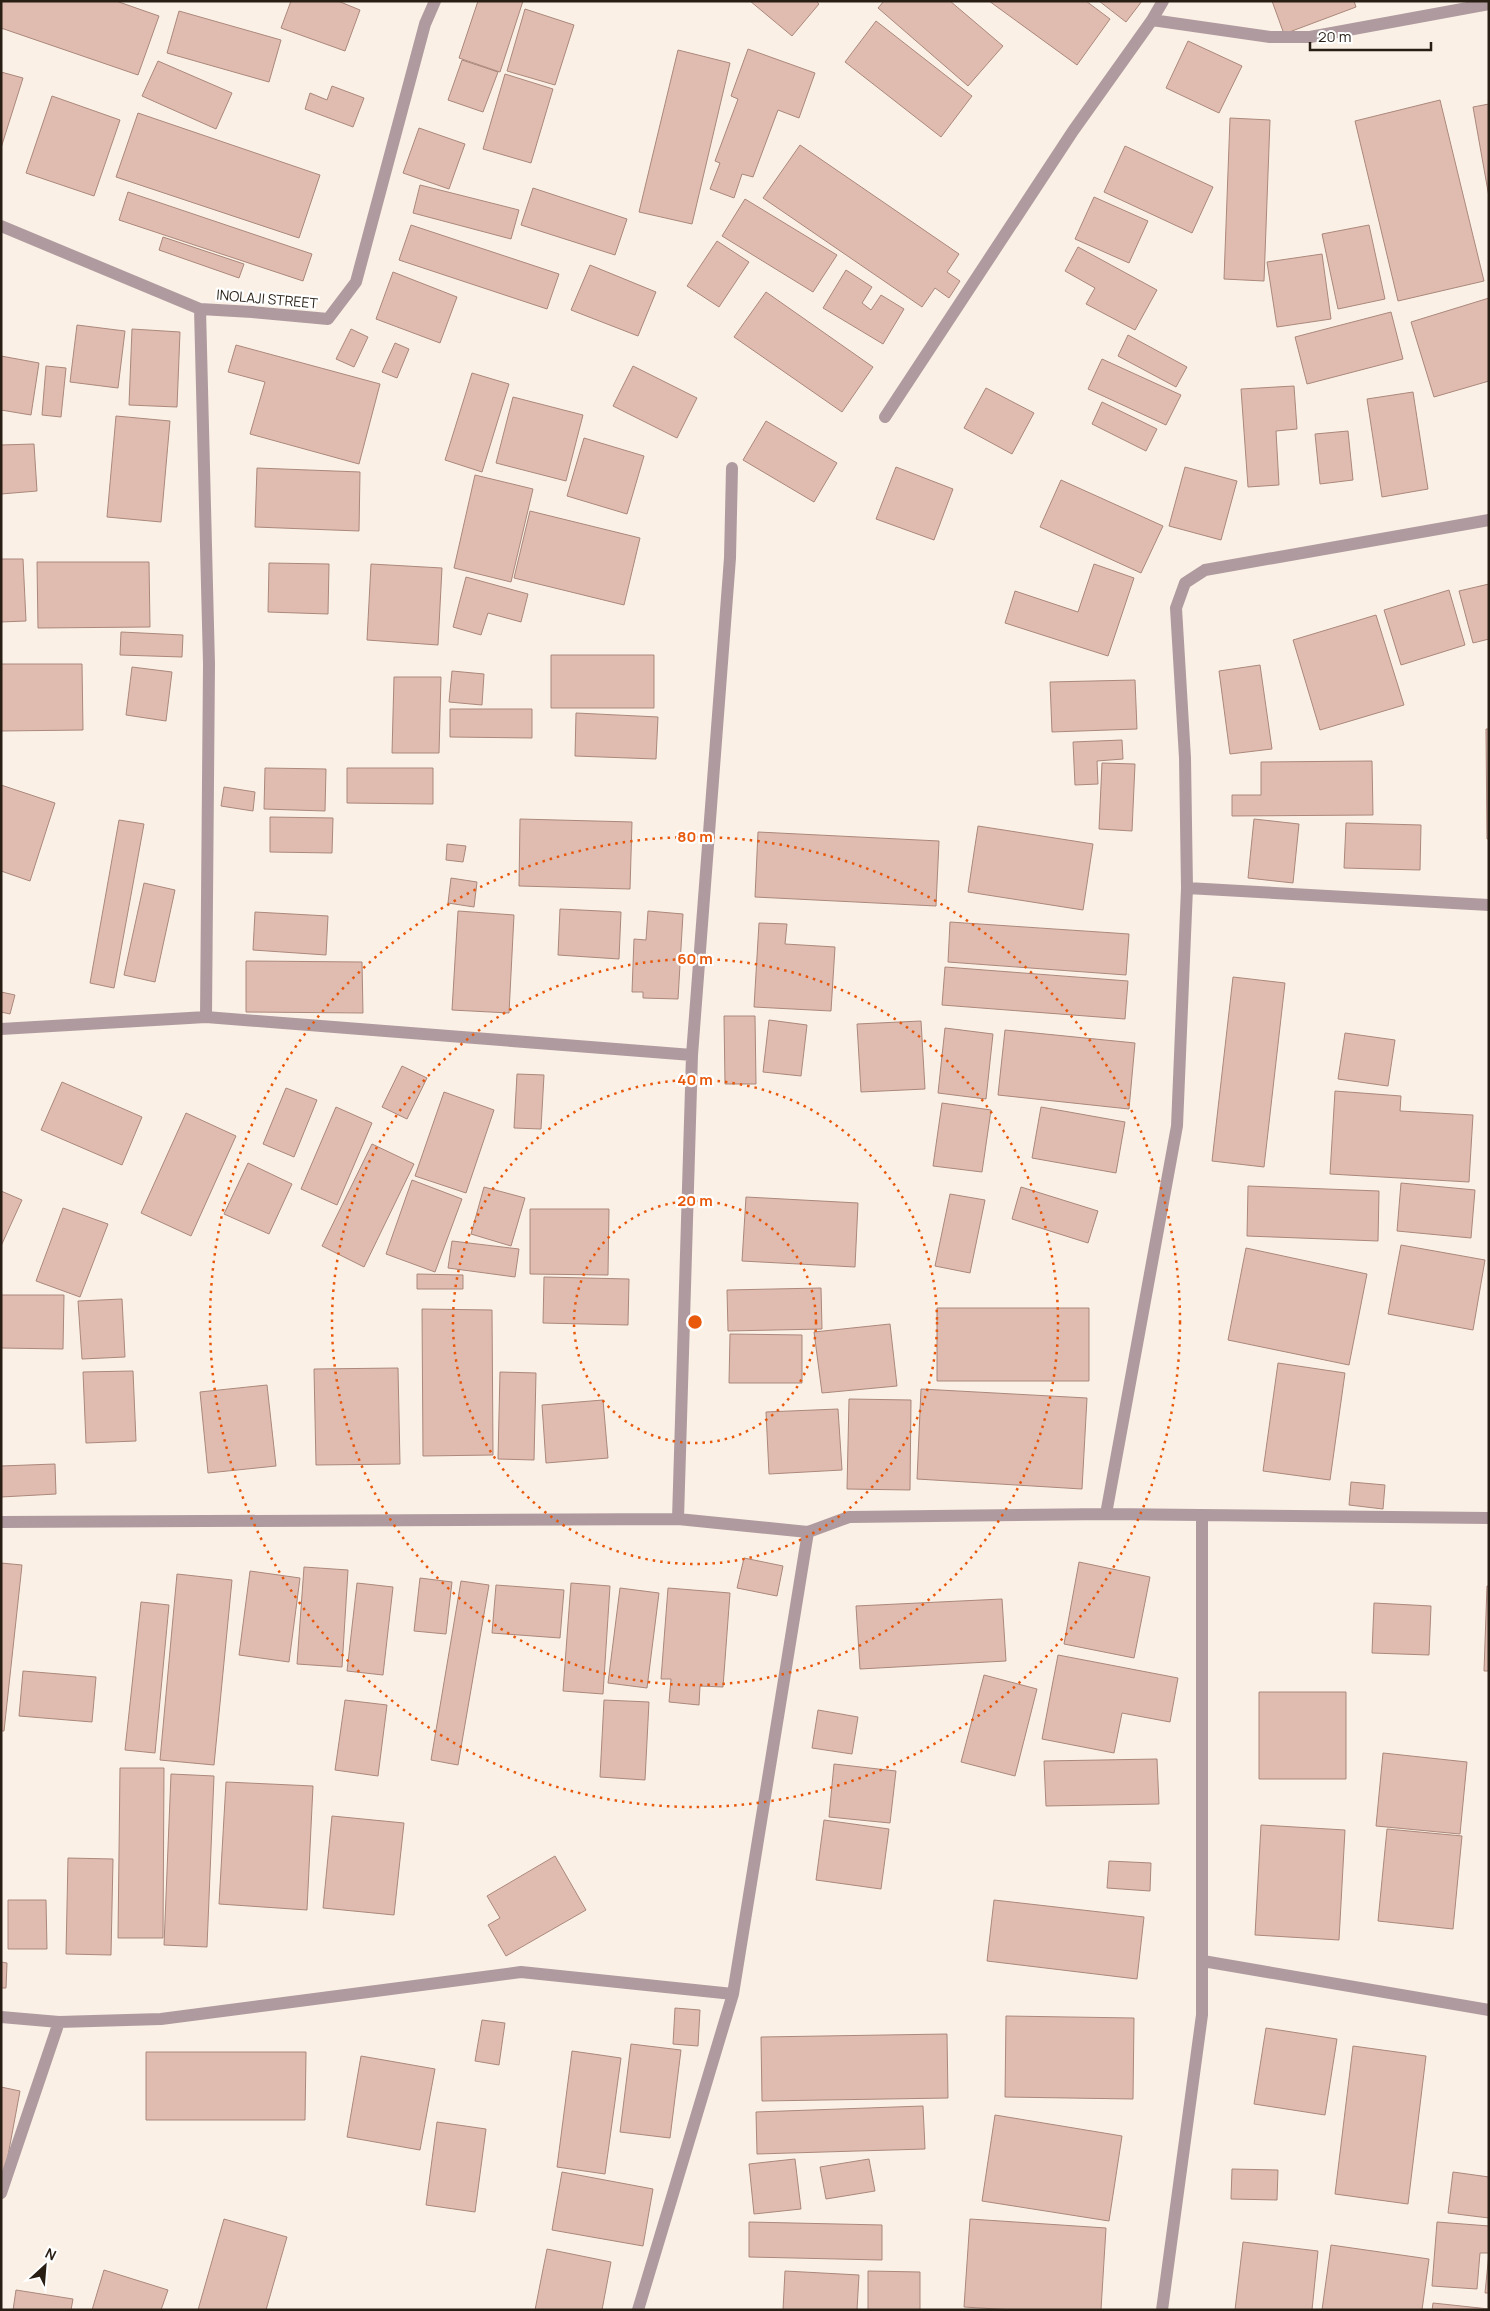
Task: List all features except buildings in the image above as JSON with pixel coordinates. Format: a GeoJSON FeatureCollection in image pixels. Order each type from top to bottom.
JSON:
{"type":"FeatureCollection","features":[{"type":"Feature","properties":{"kind":"street","name":"INOLAJI STREET"},"geometry":{"type":"LineString","coordinates":[[1,226],[200,309],[328,320],[356,282],[426,24],[436,1]]}},
{"type":"Feature","properties":{"kind":"street"},"geometry":{"type":"LineString","coordinates":[[885,417],[1072,130],[1152,20],[1162,1]]}},
{"type":"Feature","properties":{"kind":"street"},"geometry":{"type":"LineString","coordinates":[[1152,20],[1270,37],[1310,37],[1489,4]]}},
{"type":"Feature","properties":{"kind":"street"},"geometry":{"type":"LineString","coordinates":[[200,309],[209,664],[206,1017]]}},
{"type":"Feature","properties":{"kind":"street"},"geometry":{"type":"LineString","coordinates":[[678,1519],[692,1055],[730,558],[732,468]]}},
{"type":"Feature","properties":{"kind":"street"},"geometry":{"type":"LineString","coordinates":[[1106,1514],[1177,1126],[1186,888],[1185,758],[1176,608],[1185,583],[1205,570],[1489,520]]}},
{"type":"Feature","properties":{"kind":"street"},"geometry":{"type":"LineString","coordinates":[[1186,888],[1489,905]]}},
{"type":"Feature","properties":{"kind":"street"},"geometry":{"type":"LineString","coordinates":[[1,1029],[206,1017],[692,1055]]}},
{"type":"Feature","properties":{"kind":"street"},"geometry":{"type":"LineString","coordinates":[[1,1522],[678,1519],[808,1532],[849,1517],[1106,1514],[1489,1518]]}},
{"type":"Feature","properties":{"kind":"street"},"geometry":{"type":"LineString","coordinates":[[1162,2310],[1202,2015],[1202,1516]]}},
{"type":"Feature","properties":{"kind":"street"},"geometry":{"type":"LineString","coordinates":[[638,2310],[733,1994],[808,1532]]}},
{"type":"Feature","properties":{"kind":"street"},"geometry":{"type":"LineString","coordinates":[[1203,1961],[1489,2010]]}},
{"type":"Feature","properties":{"kind":"street"},"geometry":{"type":"LineString","coordinates":[[1,2017],[59,2022],[161,2019],[522,1972],[733,1994]]}},
{"type":"Feature","properties":{"kind":"street"},"geometry":{"type":"LineString","coordinates":[[1,2193],[59,2022]]}}]}
